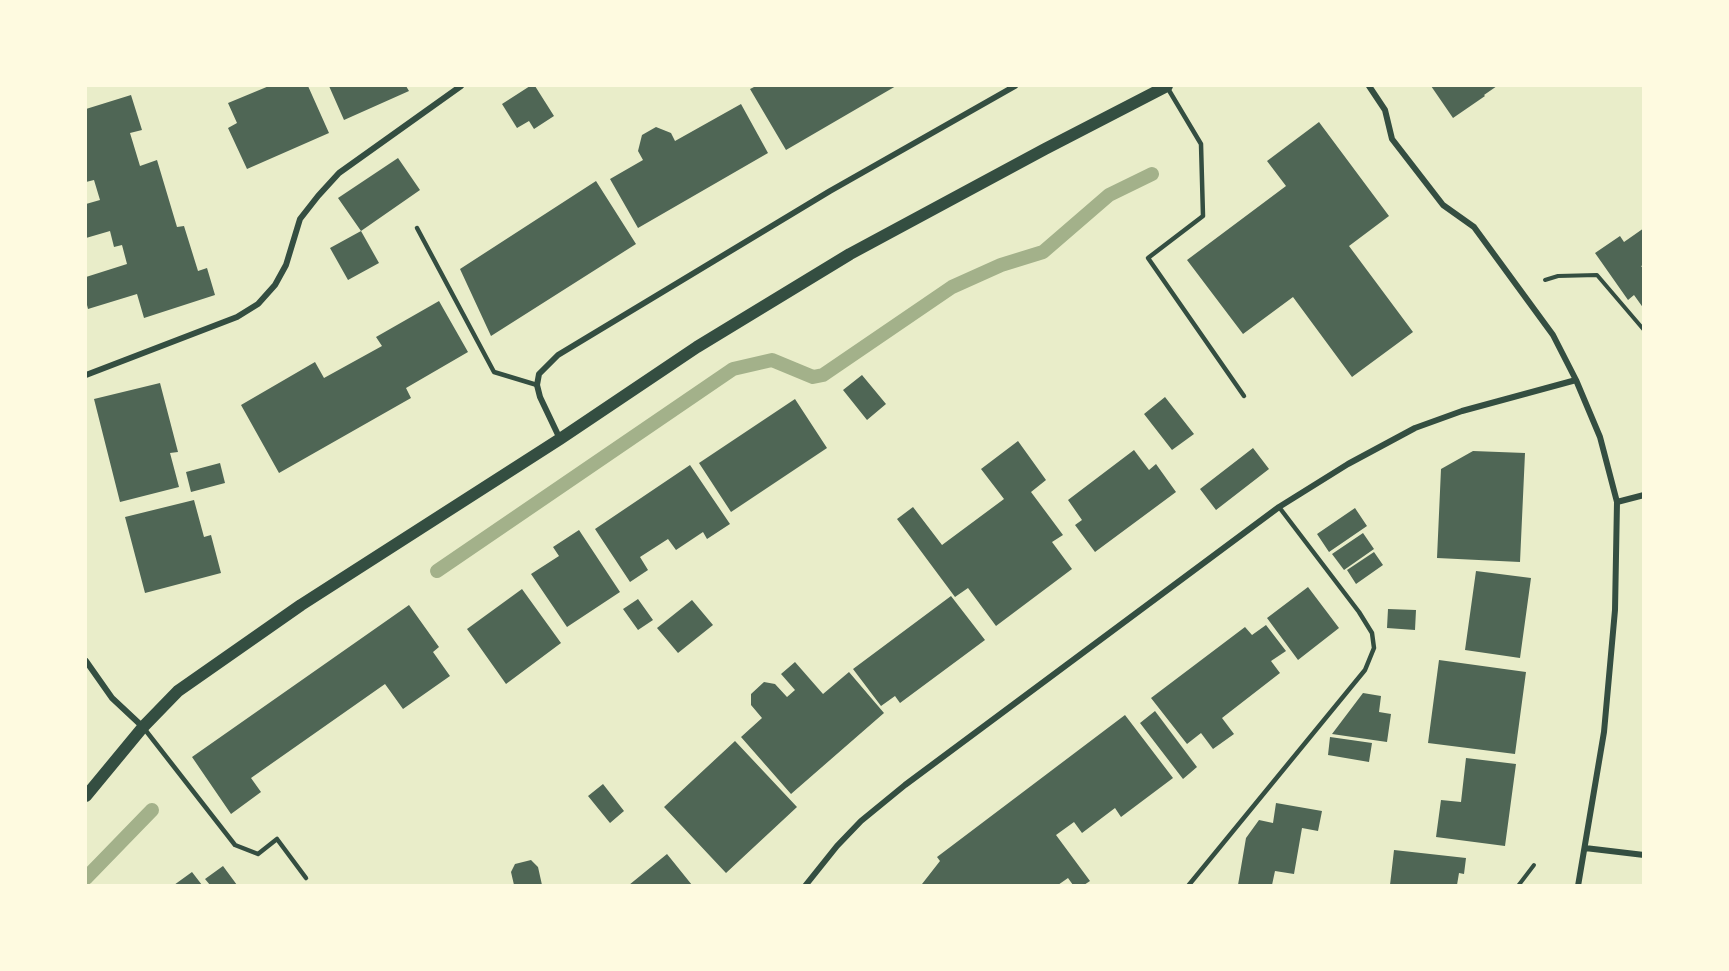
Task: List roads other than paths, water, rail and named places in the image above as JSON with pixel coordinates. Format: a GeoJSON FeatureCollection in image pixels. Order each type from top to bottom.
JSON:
{"type":"FeatureCollection","features":[{"type":"Feature","properties":{"kind":"main road"},"geometry":{"type":"LineString","coordinates":[[86,796],[143,727],[178,691],[301,605],[560,439],[697,347],[850,254],[1167,86]]}},
{"type":"Feature","properties":{"kind":"street"},"geometry":{"type":"LineString","coordinates":[[86,375],[237,317],[258,303],[275,285],[286,265],[300,219],[339,173],[461,86]]}},
{"type":"Feature","properties":{"kind":"street"},"geometry":{"type":"LineString","coordinates":[[560,439],[540,397],[537,385],[539,374],[558,356],[820,197],[1015,86]]}},
{"type":"Feature","properties":{"kind":"street"},"geometry":{"type":"LineString","coordinates":[[1369,86],[1385,110],[1392,139],[1443,206],[1474,227],[1553,335],[1576,380],[1600,437],[1617,502],[1615,610],[1604,732],[1578,885]]}},
{"type":"Feature","properties":{"kind":"street"},"geometry":{"type":"LineString","coordinates":[[805,885],[861,821],[905,785],[1279,507],[1348,464],[1415,428],[1462,411],[1576,380]]}},
{"type":"Feature","properties":{"kind":"street"},"geometry":{"type":"LineString","coordinates":[[1617,502],[1644,495]]}},
{"type":"Feature","properties":{"kind":"street"},"geometry":{"type":"LineString","coordinates":[[86,661],[112,698],[143,727]]}},
{"type":"Feature","properties":{"kind":"street"},"geometry":{"type":"LineString","coordinates":[[1585,848],[1644,855]]}},
{"type":"Feature","properties":{"kind":"lane"},"geometry":{"type":"LineString","coordinates":[[1167,86],[1201,144],[1203,216],[1148,258],[1244,396]]}},
{"type":"Feature","properties":{"kind":"lane"},"geometry":{"type":"LineString","coordinates":[[417,228],[494,372],[537,385]]}},
{"type":"Feature","properties":{"kind":"lane"},"geometry":{"type":"LineString","coordinates":[[1188,885],[1365,670],[1374,648],[1372,633],[1359,612],[1279,507]]}},
{"type":"Feature","properties":{"kind":"lane"},"geometry":{"type":"LineString","coordinates":[[143,727],[235,845],[258,854],[277,839],[306,878]]}},
{"type":"Feature","properties":{"kind":"waterway"},"geometry":{"type":"LineString","coordinates":[[437,571],[733,369],[772,360],[813,377],[823,375],[952,287],[1001,265],[1043,252],[1109,195],[1152,174]]}},
{"type":"Feature","properties":{"kind":"waterway"},"geometry":{"type":"LineString","coordinates":[[86,878],[152,810]]}}]}
